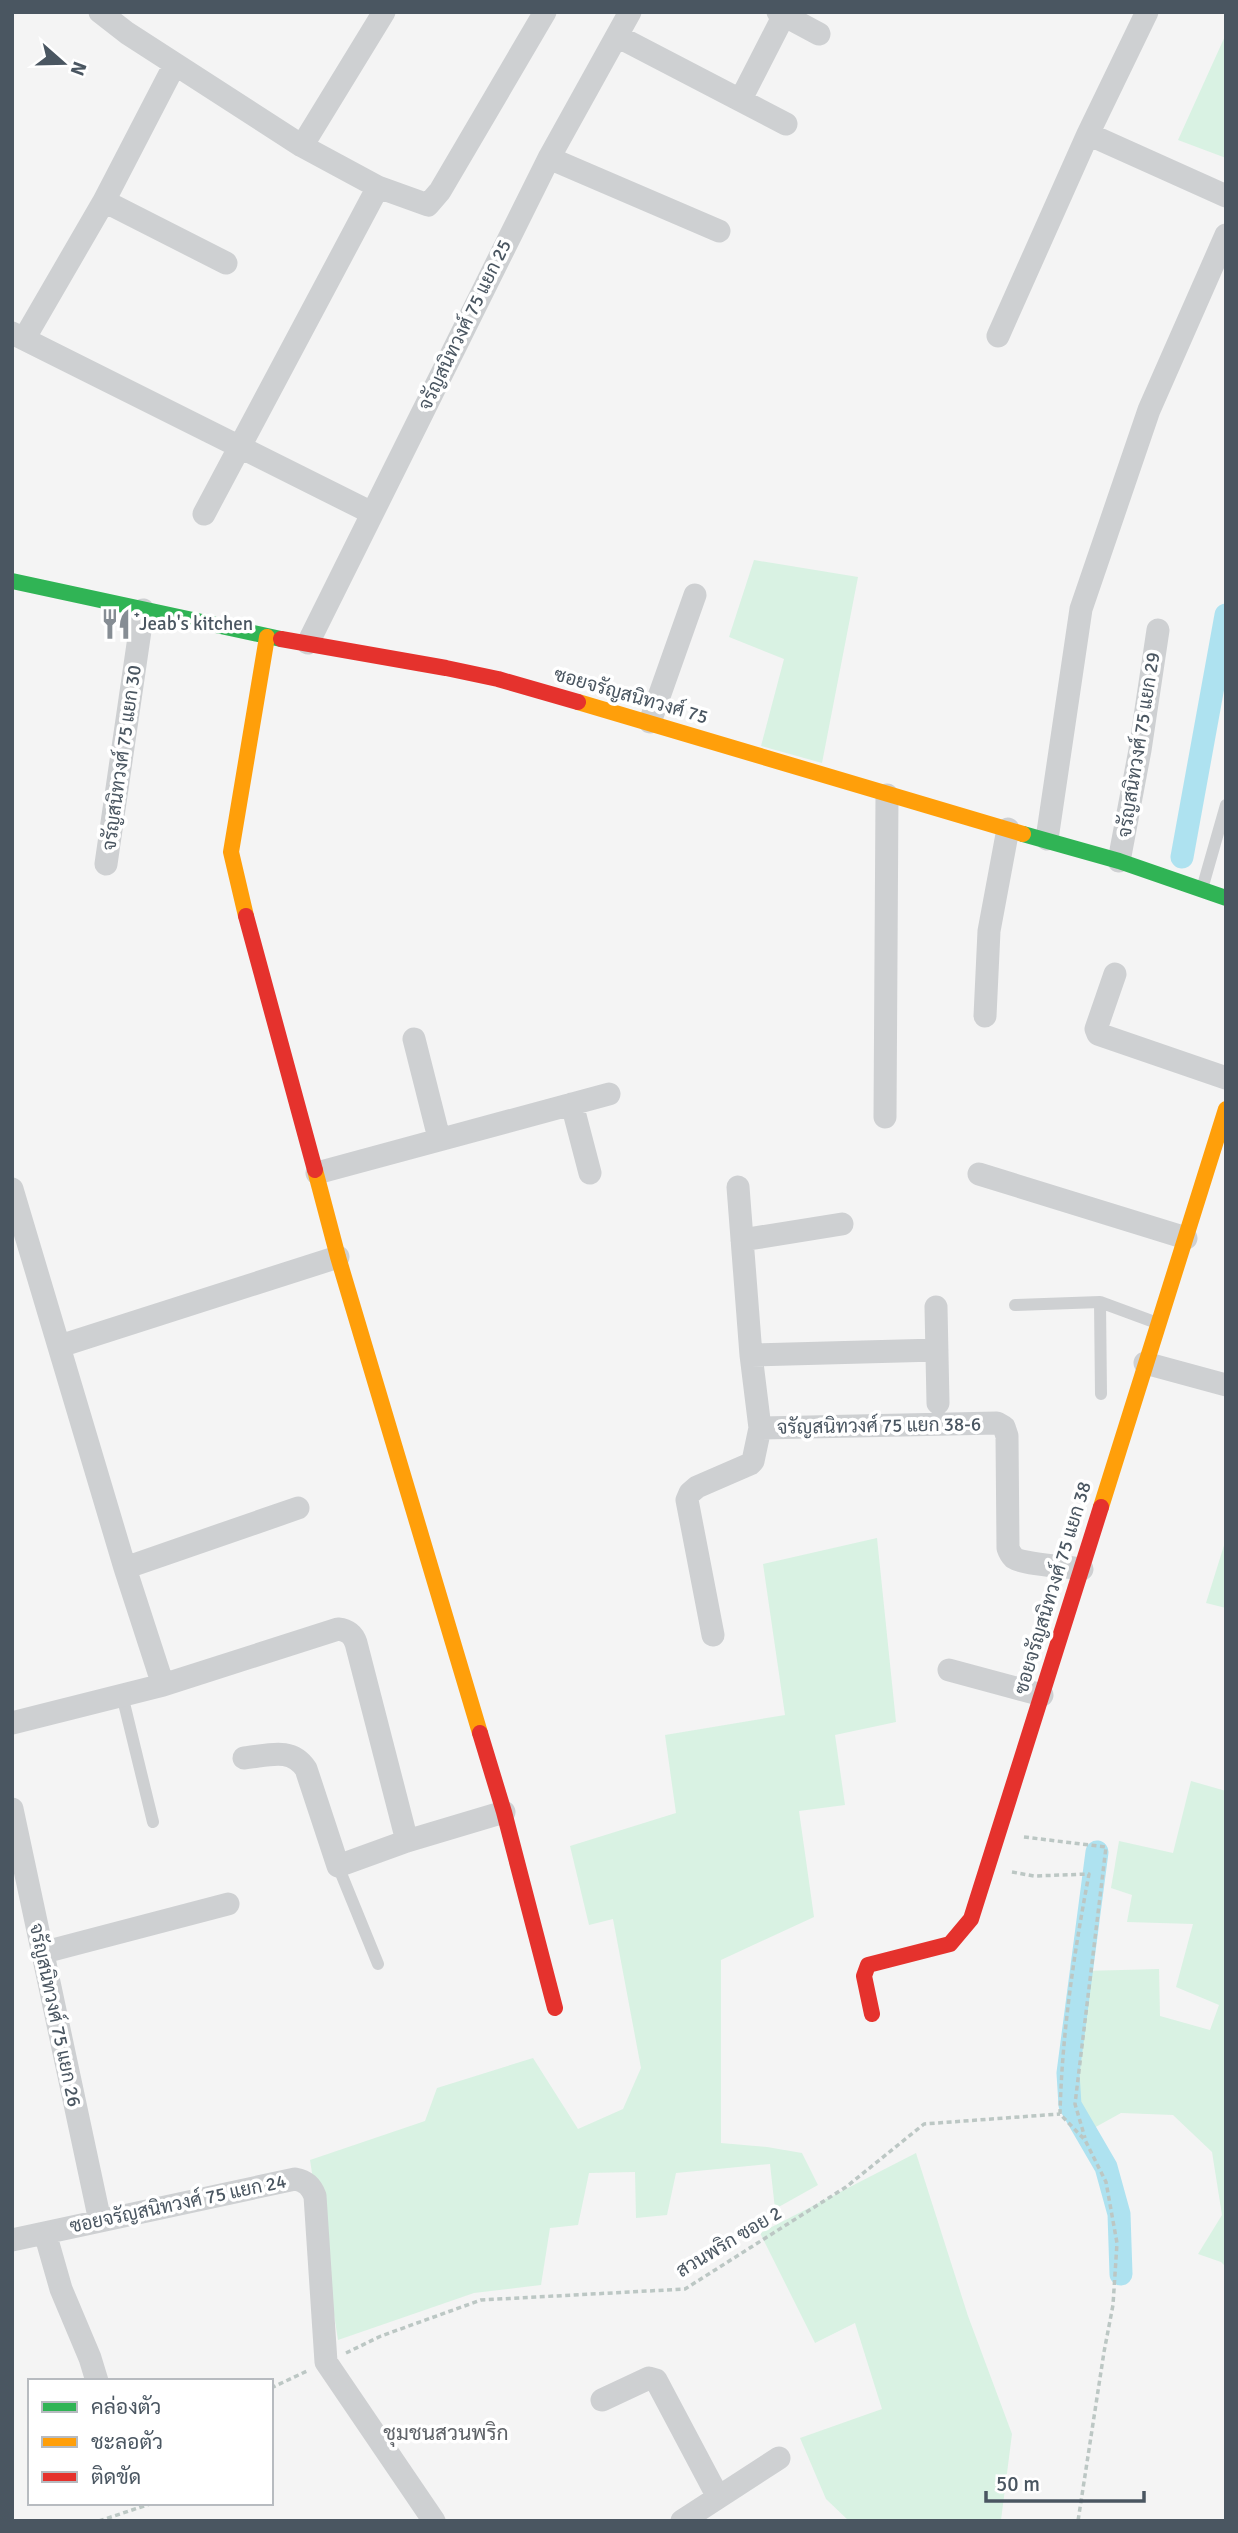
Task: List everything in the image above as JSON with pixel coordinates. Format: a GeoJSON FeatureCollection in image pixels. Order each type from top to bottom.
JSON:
{"type":"FeatureCollection","features":[{"type":"Feature","properties":{"kind":"street"},"geometry":{"type":"LineString","coordinates":[[100,12],[127,33],[302,146],[378,187],[424,205],[432,204],[545,12]]}},
{"type":"Feature","properties":{"kind":"street"},"geometry":{"type":"LineString","coordinates":[[302,146],[384,12]]}},
{"type":"Feature","properties":{"kind":"street","name":"จรัญสนิทวงศ์ 75 แยก 25"},"geometry":{"type":"LineString","coordinates":[[308,643],[549,158],[630,12]]}},
{"type":"Feature","properties":{"kind":"street"},"geometry":{"type":"LineString","coordinates":[[998,336],[1088,134],[1147,12]]}},
{"type":"Feature","properties":{"kind":"street"},"geometry":{"type":"LineString","coordinates":[[741,99],[781,14],[819,34]]}},
{"type":"Feature","properties":{"kind":"street"},"geometry":{"type":"LineString","coordinates":[[617,36],[786,124]]}},
{"type":"Feature","properties":{"kind":"street"},"geometry":{"type":"LineString","coordinates":[[175,64],[104,201],[18,336],[372,513]]}},
{"type":"Feature","properties":{"kind":"street"},"geometry":{"type":"LineString","coordinates":[[1088,134],[1226,196]]}},
{"type":"Feature","properties":{"kind":"street"},"geometry":{"type":"LineString","coordinates":[[549,158],[719,231]]}},
{"type":"Feature","properties":{"kind":"street"},"geometry":{"type":"LineString","coordinates":[[204,513],[378,187]]}},
{"type":"Feature","properties":{"kind":"street"},"geometry":{"type":"LineString","coordinates":[[104,201],[226,263]]}},
{"type":"Feature","properties":{"kind":"street"},"geometry":{"type":"LineString","coordinates":[[1047,839],[1081,609],[1149,410],[1226,235]]}},
{"type":"Feature","properties":{"kind":"street","name":"ซอยจรัญสนิทวงศ์ 75"},"geometry":{"type":"LineString","coordinates":[[12,581],[267,637],[498,679],[650,722],[887,795],[1119,860],[1226,898]]}},
{"type":"Feature","properties":{"kind":"street"},"geometry":{"type":"LineString","coordinates":[[650,722],[695,595]]}},
{"type":"Feature","properties":{"kind":"street","name":"จรัญสนิทวงศ์ 75 แยก 30"},"geometry":{"type":"LineString","coordinates":[[106,864],[144,610]]}},
{"type":"Feature","properties":{"kind":"street","name":"จรัญสนิทวงศ์ 75 แยก 29"},"geometry":{"type":"LineString","coordinates":[[1119,860],[1140,750],[1158,630]]}},
{"type":"Feature","properties":{"kind":"street"},"geometry":{"type":"LineString","coordinates":[[267,637],[231,852],[232,864],[338,1257],[504,1812],[555,2008]]}},
{"type":"Feature","properties":{"kind":"street"},"geometry":{"type":"LineString","coordinates":[[885,1117],[887,795]]}},
{"type":"Feature","properties":{"kind":"street"},"geometry":{"type":"LineString","coordinates":[[985,1016],[989,932],[1008,829]]}},
{"type":"Feature","properties":{"kind":"street"},"geometry":{"type":"LineString","coordinates":[[1115,974],[1096,1029],[1098,1034],[1226,1078]]}},
{"type":"Feature","properties":{"kind":"street"},"geometry":{"type":"LineString","coordinates":[[414,1039],[439,1138]]}},
{"type":"Feature","properties":{"kind":"street"},"geometry":{"type":"LineString","coordinates":[[317,1172],[609,1094]]}},
{"type":"Feature","properties":{"kind":"street"},"geometry":{"type":"LineString","coordinates":[[572,1104],[590,1173]]}},
{"type":"Feature","properties":{"kind":"street","name":"ซอยจรัญสนิทวงศ์ 75 แยก 38"},"geometry":{"type":"LineString","coordinates":[[872,2014],[864,1976],[866,1968],[871,1964],[953,1943],[971,1919],[1226,1109]]}},
{"type":"Feature","properties":{"kind":"street"},"geometry":{"type":"LineString","coordinates":[[979,1174],[1186,1238]]}},
{"type":"Feature","properties":{"kind":"street"},"geometry":{"type":"LineString","coordinates":[[713,1635],[687,1500],[697,1487],[750,1464],[760,1428],[751,1355],[738,1187]]}},
{"type":"Feature","properties":{"kind":"street"},"geometry":{"type":"LineString","coordinates":[[12,1189],[125,1568],[163,1685]]}},
{"type":"Feature","properties":{"kind":"street"},"geometry":{"type":"LineString","coordinates":[[742,1240],[842,1224]]}},
{"type":"Feature","properties":{"kind":"street"},"geometry":{"type":"LineString","coordinates":[[60,1346],[338,1257]]}},
{"type":"Feature","properties":{"kind":"street"},"geometry":{"type":"LineString","coordinates":[[936,1307],[938,1403]]}},
{"type":"Feature","properties":{"kind":"street"},"geometry":{"type":"LineString","coordinates":[[751,1355],[937,1350]]}},
{"type":"Feature","properties":{"kind":"street"},"geometry":{"type":"LineString","coordinates":[[1144,1363],[1226,1385]]}},
{"type":"Feature","properties":{"kind":"street","name":"จรัญสนิทวงศ์ 75 แยก 38-6"},"geometry":{"type":"LineString","coordinates":[[760,1428],[997,1423],[1004,1427],[1007,1436],[1010,1553],[1014,1558],[1025,1561],[1082,1569]]}},
{"type":"Feature","properties":{"kind":"street"},"geometry":{"type":"LineString","coordinates":[[125,1568],[298,1508]]}},
{"type":"Feature","properties":{"kind":"street"},"geometry":{"type":"LineString","coordinates":[[12,1723],[163,1685],[338,1629],[349,1633],[356,1643],[407,1841]]}},
{"type":"Feature","properties":{"kind":"street"},"geometry":{"type":"LineString","coordinates":[[949,1670],[1042,1695]]}},
{"type":"Feature","properties":{"kind":"street"},"geometry":{"type":"LineString","coordinates":[[244,1758],[288,1754],[302,1762],[338,1866],[407,1841],[504,1812]]}},
{"type":"Feature","properties":{"kind":"street","name":"จรัญสนิทวงศ์ 75 แยก 26"},"geometry":{"type":"LineString","coordinates":[[12,1809],[100,2221]]}},
{"type":"Feature","properties":{"kind":"street"},"geometry":{"type":"LineString","coordinates":[[41,1954],[228,1904]]}},
{"type":"Feature","properties":{"kind":"street","name":"ซอยจรัญสนิทวงศ์ 75 แยก 24"},"geometry":{"type":"LineString","coordinates":[[12,2240],[295,2179],[303,2181],[316,2196],[326,2362]]}},
{"type":"Feature","properties":{"kind":"street"},"geometry":{"type":"LineString","coordinates":[[46,2233],[61,2289],[96,2379]]}},
{"type":"Feature","properties":{"kind":"street"},"geometry":{"type":"LineString","coordinates":[[326,2362],[434,2521]]}},
{"type":"Feature","properties":{"kind":"street"},"geometry":{"type":"LineString","coordinates":[[602,2400],[649,2378],[656,2380],[718,2497]]}},
{"type":"Feature","properties":{"kind":"street"},"geometry":{"type":"LineString","coordinates":[[682,2521],[779,2458]]}},
{"type":"Feature","properties":{"kind":"lane"},"geometry":{"type":"LineString","coordinates":[[1202,890],[1226,805]]}},
{"type":"Feature","properties":{"kind":"lane"},"geometry":{"type":"LineString","coordinates":[[1015,1305],[1100,1302],[1158,1323]]}},
{"type":"Feature","properties":{"kind":"lane"},"geometry":{"type":"LineString","coordinates":[[1100,1302],[1101,1394]]}},
{"type":"Feature","properties":{"kind":"lane"},"geometry":{"type":"LineString","coordinates":[[122,1695],[153,1822]]}},
{"type":"Feature","properties":{"kind":"lane"},"geometry":{"type":"LineString","coordinates":[[338,1866],[378,1964]]}},
{"type":"Feature","properties":{"kind":"path"},"geometry":{"type":"LineString","coordinates":[[998,1834],[1106,1847],[1075,2104],[1085,2140],[1106,2182],[1117,2243],[1113,2305],[1078,2521]]}},
{"type":"Feature","properties":{"kind":"path"},"geometry":{"type":"LineString","coordinates":[[1007,1871],[1034,1876],[1089,1874],[1077,1935],[1061,2060],[1060,2114],[1085,2140]]}},
{"type":"Feature","properties":{"kind":"path","name":"สวนพริก ซอย 2"},"geometry":{"type":"LineString","coordinates":[[273,2387],[381,2336],[481,2300],[685,2289],[846,2187],[924,2124],[1060,2114]]}},
{"type":"Feature","properties":{"kind":"path"},"geometry":{"type":"LineString","coordinates":[[99,2521],[147,2505]]}},
{"type":"Feature","properties":{"kind":"green space"},"geometry":{"type":"Polygon","coordinates":[[[1226,34],[1226,158],[1178,140],[1226,34]]]}},
{"type":"Feature","properties":{"kind":"green space"},"geometry":{"type":"Polygon","coordinates":[[[754,560],[858,577],[822,763],[761,746],[784,659],[729,637],[754,560]]]}},
{"type":"Feature","properties":{"kind":"green space"},"geometry":{"type":"Polygon","coordinates":[[[877,1538],[896,1722],[835,1735],[845,1805],[799,1811],[814,1917],[721,1960],[721,2143],[802,2153],[818,2185],[775,2209],[770,2164],[676,2173],[667,2215],[636,2218],[635,2172],[589,2173],[578,2225],[550,2228],[541,2285],[474,2293],[338,2340],[310,2160],[425,2121],[437,2088],[533,2058],[578,2129],[623,2109],[641,2068],[613,1919],[589,1925],[570,1846],[676,1813],[665,1735],[785,1715],[763,1564],[877,1538]]]}},
{"type":"Feature","properties":{"kind":"green space"},"geometry":{"type":"Polygon","coordinates":[[[1226,1539],[1226,1608],[1206,1603],[1226,1539]]]}},
{"type":"Feature","properties":{"kind":"green space"},"geometry":{"type":"Polygon","coordinates":[[[1191,1781],[1226,1791],[1226,2267],[1221,2262],[1198,2254],[1222,2215],[1212,2152],[1173,2115],[1121,2113],[1092,2129],[1071,2089],[1084,1971],[1159,1969],[1160,2016],[1210,2030],[1219,2005],[1176,1987],[1193,1924],[1127,1922],[1132,1895],[1111,1888],[1119,1841],[1173,1853],[1191,1781]]]}},
{"type":"Feature","properties":{"kind":"green space"},"geometry":{"type":"Polygon","coordinates":[[[916,2153],[968,2316],[1012,2434],[999,2521],[849,2521],[826,2499],[800,2438],[882,2409],[855,2323],[815,2343],[760,2233],[916,2153]]]}},
{"type":"Feature","properties":{"kind":"waterway"},"geometry":{"type":"LineString","coordinates":[[1182,857],[1226,615]]}},
{"type":"Feature","properties":{"kind":"waterway"},"geometry":{"type":"LineString","coordinates":[[1097,1852],[1068,2073],[1070,2105],[1106,2167],[1119,2214],[1121,2274]]}},
{"type":"Feature","properties":{"kind":"traffic: fast"},"geometry":{"type":"LineString","coordinates":[[12,581],[281,639]]}},
{"type":"Feature","properties":{"kind":"traffic: fast"},"geometry":{"type":"LineString","coordinates":[[1023,834],[1119,861],[1226,898]]}},
{"type":"Feature","properties":{"kind":"traffic: slow"},"geometry":{"type":"LineString","coordinates":[[246,916],[231,852],[267,637]]}},
{"type":"Feature","properties":{"kind":"traffic: slow"},"geometry":{"type":"LineString","coordinates":[[578,702],[1023,834]]}},
{"type":"Feature","properties":{"kind":"traffic: slow"},"geometry":{"type":"LineString","coordinates":[[1101,1507],[1226,1109]]}},
{"type":"Feature","properties":{"kind":"traffic: slow"},"geometry":{"type":"LineString","coordinates":[[315,1170],[338,1257],[480,1733]]}},
{"type":"Feature","properties":{"kind":"traffic: jam"},"geometry":{"type":"LineString","coordinates":[[281,639],[498,679],[578,702]]}},
{"type":"Feature","properties":{"kind":"traffic: jam"},"geometry":{"type":"LineString","coordinates":[[246,916],[315,1170]]}},
{"type":"Feature","properties":{"kind":"traffic: jam"},"geometry":{"type":"LineString","coordinates":[[872,2014],[864,1976],[868,1965],[950,1944],[971,1919],[1101,1507]]}},
{"type":"Feature","properties":{"kind":"traffic: jam"},"geometry":{"type":"LineString","coordinates":[[480,1733],[504,1812],[555,2008]]}},
{"type":"Feature","properties":{"kind":"place","name":"๋Jeab's kitchen"},"geometry":{"type":"Point","coordinates":[116,624]}},
{"type":"Feature","properties":{"kind":"district","name":"ชุมชนสวนพริก"},"geometry":{"type":"Point","coordinates":[446,2433]}}]}
